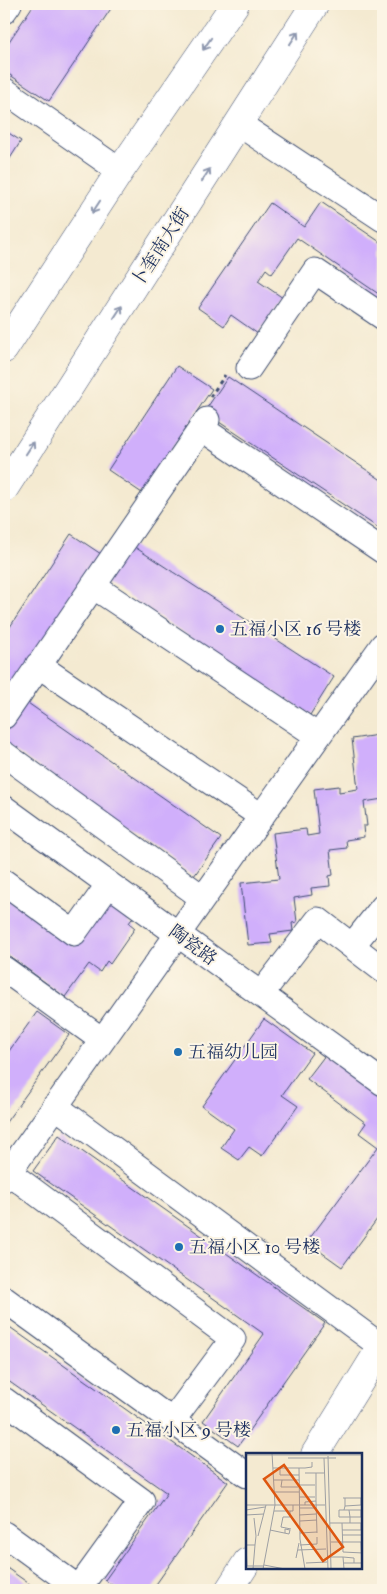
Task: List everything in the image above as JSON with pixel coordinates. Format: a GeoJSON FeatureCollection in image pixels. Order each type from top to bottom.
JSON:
{"type":"FeatureCollection","features":[{"type":"Feature","properties":{"kind":"main road"},"geometry":{"type":"LineString","coordinates":[[4,349],[120,172],[235,4]]}},
{"type":"Feature","properties":{"kind":"main road","name":"卜奎南大街"},"geometry":{"type":"LineString","coordinates":[[4,489],[316,4]]}},
{"type":"Feature","properties":{"kind":"main road"},"geometry":{"type":"LineString","coordinates":[[316,1453],[383,1345]]}},
{"type":"Feature","properties":{"kind":"main road"},"geometry":{"type":"LineString","coordinates":[[229,1590],[246,1564]]}},
{"type":"Feature","properties":{"kind":"street"},"geometry":{"type":"LineString","coordinates":[[4,11],[9,4]]}},
{"type":"Feature","properties":{"kind":"street"},"geometry":{"type":"LineString","coordinates":[[4,90],[120,172]]}},
{"type":"Feature","properties":{"kind":"street"},"geometry":{"type":"LineString","coordinates":[[238,124],[383,219]]}},
{"type":"Feature","properties":{"kind":"street"},"geometry":{"type":"LineString","coordinates":[[249,368],[315,270],[383,317]]}},
{"type":"Feature","properties":{"kind":"street"},"geometry":{"type":"LineString","coordinates":[[4,716],[204,424],[383,551]]}},
{"type":"Feature","properties":{"kind":"street"},"geometry":{"type":"LineString","coordinates":[[93,586],[318,736]]}},
{"type":"Feature","properties":{"kind":"street"},"geometry":{"type":"LineString","coordinates":[[172,1421],[233,1338],[6,1175],[383,644]]}},
{"type":"Feature","properties":{"kind":"street"},"geometry":{"type":"LineString","coordinates":[[38,665],[261,816]]}},
{"type":"Feature","properties":{"kind":"street"},"geometry":{"type":"LineString","coordinates":[[4,754],[203,898]]}},
{"type":"Feature","properties":{"kind":"street","name":"陶瓷路"},"geometry":{"type":"LineString","coordinates":[[4,808],[383,1083]]}},
{"type":"Feature","properties":{"kind":"street"},"geometry":{"type":"LineString","coordinates":[[4,882],[74,933],[109,884]]}},
{"type":"Feature","properties":{"kind":"street"},"geometry":{"type":"LineString","coordinates":[[352,946],[383,907]]}},
{"type":"Feature","properties":{"kind":"street"},"geometry":{"type":"LineString","coordinates":[[261,994],[318,920],[383,970]]}},
{"type":"Feature","properties":{"kind":"street"},"geometry":{"type":"LineString","coordinates":[[4,969],[102,1040]]}},
{"type":"Feature","properties":{"kind":"street"},"geometry":{"type":"LineString","coordinates":[[55,1106],[383,1345]]}},
{"type":"Feature","properties":{"kind":"street"},"geometry":{"type":"LineString","coordinates":[[4,1299],[246,1475]]}},
{"type":"Feature","properties":{"kind":"street"},"geometry":{"type":"LineString","coordinates":[[4,1400],[142,1501],[80,1589],[4,1534]]}},
{"type":"Feature","properties":{"kind":"path"},"geometry":{"type":"LineString","coordinates":[[204,424],[198,414],[236,358],[249,368]]}},
{"type":"Feature","properties":{"kind":"building"},"geometry":{"type":"Polygon","coordinates":[[[34,4],[114,4],[49,101],[4,71],[4,49],[34,4]]]}},
{"type":"Feature","properties":{"kind":"building"},"geometry":{"type":"Polygon","coordinates":[[[4,130],[21,141],[4,168],[4,130]]]}},
{"type":"Feature","properties":{"kind":"building"},"geometry":{"type":"Polygon","coordinates":[[[321,202],[383,244],[383,297],[297,238],[272,274],[266,269],[258,281],[283,298],[258,334],[231,315],[224,326],[198,308],[270,203],[304,227],[321,202]]]}},
{"type":"Feature","properties":{"kind":"building"},"geometry":{"type":"Polygon","coordinates":[[[177,366],[212,389],[142,493],[108,470],[177,366]]]}},
{"type":"Feature","properties":{"kind":"building"},"geometry":{"type":"Polygon","coordinates":[[[228,377],[383,481],[383,531],[204,412],[228,377]]]}},
{"type":"Feature","properties":{"kind":"building"},"geometry":{"type":"Polygon","coordinates":[[[71,534],[104,556],[4,707],[4,636],[71,534]]]}},
{"type":"Feature","properties":{"kind":"building","name":"五福小区 16 号楼"},"geometry":{"type":"Polygon","coordinates":[[[130,544],[334,677],[310,715],[106,582],[130,544]]]}},
{"type":"Feature","properties":{"kind":"building"},"geometry":{"type":"Polygon","coordinates":[[[25,701],[221,838],[194,876],[4,743],[4,731],[25,701]]]}},
{"type":"Feature","properties":{"kind":"building"},"geometry":{"type":"Polygon","coordinates":[[[378,735],[379,741],[383,741],[383,799],[364,802],[367,826],[363,826],[364,837],[346,840],[347,848],[330,850],[333,875],[329,876],[330,886],[311,888],[312,895],[294,898],[297,922],[292,923],[293,931],[270,934],[272,943],[248,945],[241,883],[279,879],[273,833],[306,829],[307,836],[319,834],[314,789],[339,786],[339,792],[358,789],[352,739],[378,735]]]}},
{"type":"Feature","properties":{"kind":"building"},"geometry":{"type":"Polygon","coordinates":[[[4,895],[74,946],[111,895],[136,913],[129,923],[135,928],[110,964],[107,961],[100,972],[89,964],[65,997],[4,952],[4,895]]]}},
{"type":"Feature","properties":{"kind":"building"},"geometry":{"type":"Polygon","coordinates":[[[37,1012],[69,1035],[4,1125],[4,1058],[37,1012]]]}},
{"type":"Feature","properties":{"kind":"building"},"geometry":{"type":"Polygon","coordinates":[[[264,1019],[312,1053],[282,1095],[298,1106],[262,1156],[249,1147],[239,1160],[221,1148],[234,1129],[202,1106],[264,1019]]]}},
{"type":"Feature","properties":{"kind":"building"},"geometry":{"type":"Polygon","coordinates":[[[326,1054],[383,1097],[383,1211],[342,1267],[307,1242],[378,1147],[359,1133],[366,1123],[307,1079],[326,1054]]]}},
{"type":"Feature","properties":{"kind":"building","name":"五福小区 10 号楼"},"geometry":{"type":"Polygon","coordinates":[[[59,1135],[325,1323],[238,1446],[203,1421],[264,1334],[33,1171],[59,1135]]]}},
{"type":"Feature","properties":{"kind":"building","name":"五福小区 9 号楼"},"geometry":{"type":"Polygon","coordinates":[[[4,1323],[228,1482],[152,1590],[119,1590],[105,1580],[167,1493],[4,1378],[4,1323]]]}},
{"type":"Feature","properties":{"kind":"building"},"geometry":{"type":"Polygon","coordinates":[[[4,1566],[38,1590],[4,1590],[4,1566]]]}},
{"type":"Feature","properties":{"kind":"place","name":"五福小区 16 号楼"},"geometry":{"type":"Point","coordinates":[220,629]}},
{"type":"Feature","properties":{"kind":"place","name":"五福幼儿园"},"geometry":{"type":"Point","coordinates":[178,1052]}},
{"type":"Feature","properties":{"kind":"place","name":"五福小区 10 号楼"},"geometry":{"type":"Point","coordinates":[179,1247]}},
{"type":"Feature","properties":{"kind":"place","name":"五福小区 9 号楼"},"geometry":{"type":"Point","coordinates":[116,1430]}}]}
